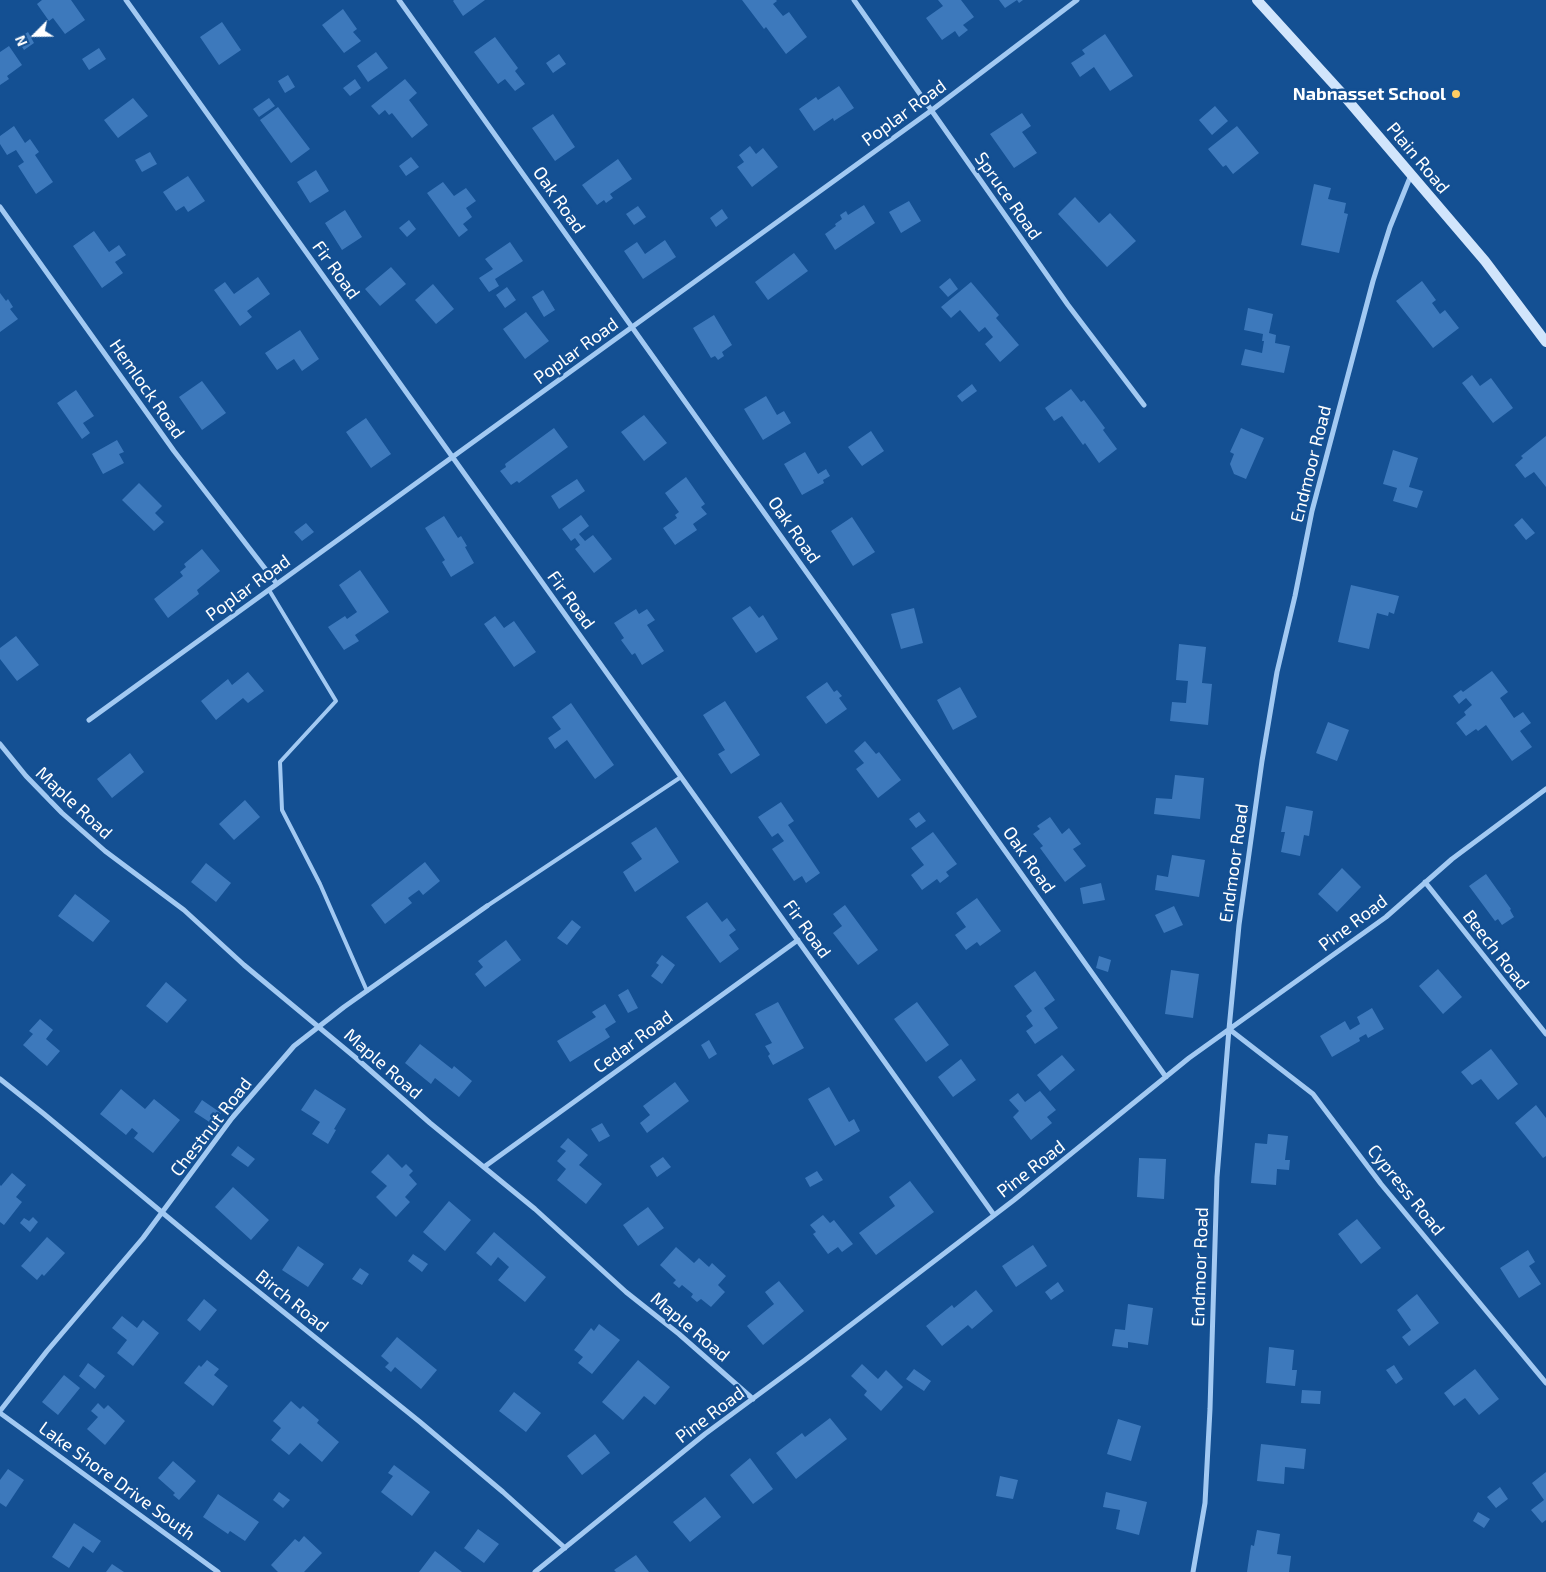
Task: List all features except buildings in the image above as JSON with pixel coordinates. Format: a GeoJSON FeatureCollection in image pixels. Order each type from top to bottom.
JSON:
{"type":"FeatureCollection","features":[{"type":"Feature","properties":{"kind":"main road","name":"Plain Road"},"geometry":{"type":"LineString","coordinates":[[1257,0],[1339,90],[1485,262],[1546,342]]}},
{"type":"Feature","properties":{"kind":"street","name":"Fir Road"},"geometry":{"type":"LineString","coordinates":[[126,0],[994,1215]]}},
{"type":"Feature","properties":{"kind":"street","name":"Oak Road"},"geometry":{"type":"LineString","coordinates":[[400,0],[1166,1077]]}},
{"type":"Feature","properties":{"kind":"street","name":"Spruce Road"},"geometry":{"type":"LineString","coordinates":[[854,0],[1068,305],[1144,406]]}},
{"type":"Feature","properties":{"kind":"street","name":"Poplar Road"},"geometry":{"type":"LineString","coordinates":[[89,720],[932,110],[1077,0]]}},
{"type":"Feature","properties":{"kind":"street","name":"Endmoor Road"},"geometry":{"type":"LineString","coordinates":[[1193,1572],[1205,1503],[1210,1409],[1217,1177],[1229,1029],[1239,924],[1262,761],[1277,672],[1312,511],[1372,281],[1390,227],[1411,175]]}},
{"type":"Feature","properties":{"kind":"street","name":"Hemlock Road"},"geometry":{"type":"LineString","coordinates":[[0,207],[174,451],[277,584]]}},
{"type":"Feature","properties":{"kind":"street","name":"Maple Road"},"geometry":{"type":"LineString","coordinates":[[0,744],[26,776],[62,813],[105,851],[184,910],[244,965],[430,1123],[535,1209],[626,1292],[679,1334],[753,1399]]}},
{"type":"Feature","properties":{"kind":"street","name":"Pine Road"},"geometry":{"type":"LineString","coordinates":[[535,1572],[705,1434],[994,1215],[1096,1135],[1189,1058],[1386,917],[1452,859],[1546,789]]}},
{"type":"Feature","properties":{"kind":"street","name":"Beech Road"},"geometry":{"type":"LineString","coordinates":[[1425,882],[1546,1034]]}},
{"type":"Feature","properties":{"kind":"street","name":"Chestnut Road"},"geometry":{"type":"LineString","coordinates":[[0,1412],[48,1350],[102,1288],[162,1213],[232,1118],[294,1046],[367,990],[487,906]]}},
{"type":"Feature","properties":{"kind":"street","name":"Cedar Road"},"geometry":{"type":"LineString","coordinates":[[484,1167],[798,940]]}},
{"type":"Feature","properties":{"kind":"street","name":"Cypress Road"},"geometry":{"type":"LineString","coordinates":[[1229,1029],[1313,1094],[1381,1184],[1546,1383]]}},
{"type":"Feature","properties":{"kind":"street","name":"Birch Road"},"geometry":{"type":"LineString","coordinates":[[0,1079],[420,1422],[503,1492],[565,1548]]}},
{"type":"Feature","properties":{"kind":"street","name":"Lake Shore Drive South"},"geometry":{"type":"LineString","coordinates":[[0,1412],[218,1572]]}},
{"type":"Feature","properties":{"kind":"lane"},"geometry":{"type":"LineString","coordinates":[[269,590],[336,701],[280,762],[282,810],[320,884],[367,990]]}},
{"type":"Feature","properties":{"kind":"lane"},"geometry":{"type":"LineString","coordinates":[[487,906],[681,777]]}},
{"type":"Feature","properties":{"kind":"place","name":"Nabnasset School"},"geometry":{"type":"Point","coordinates":[1456,94]}}]}
